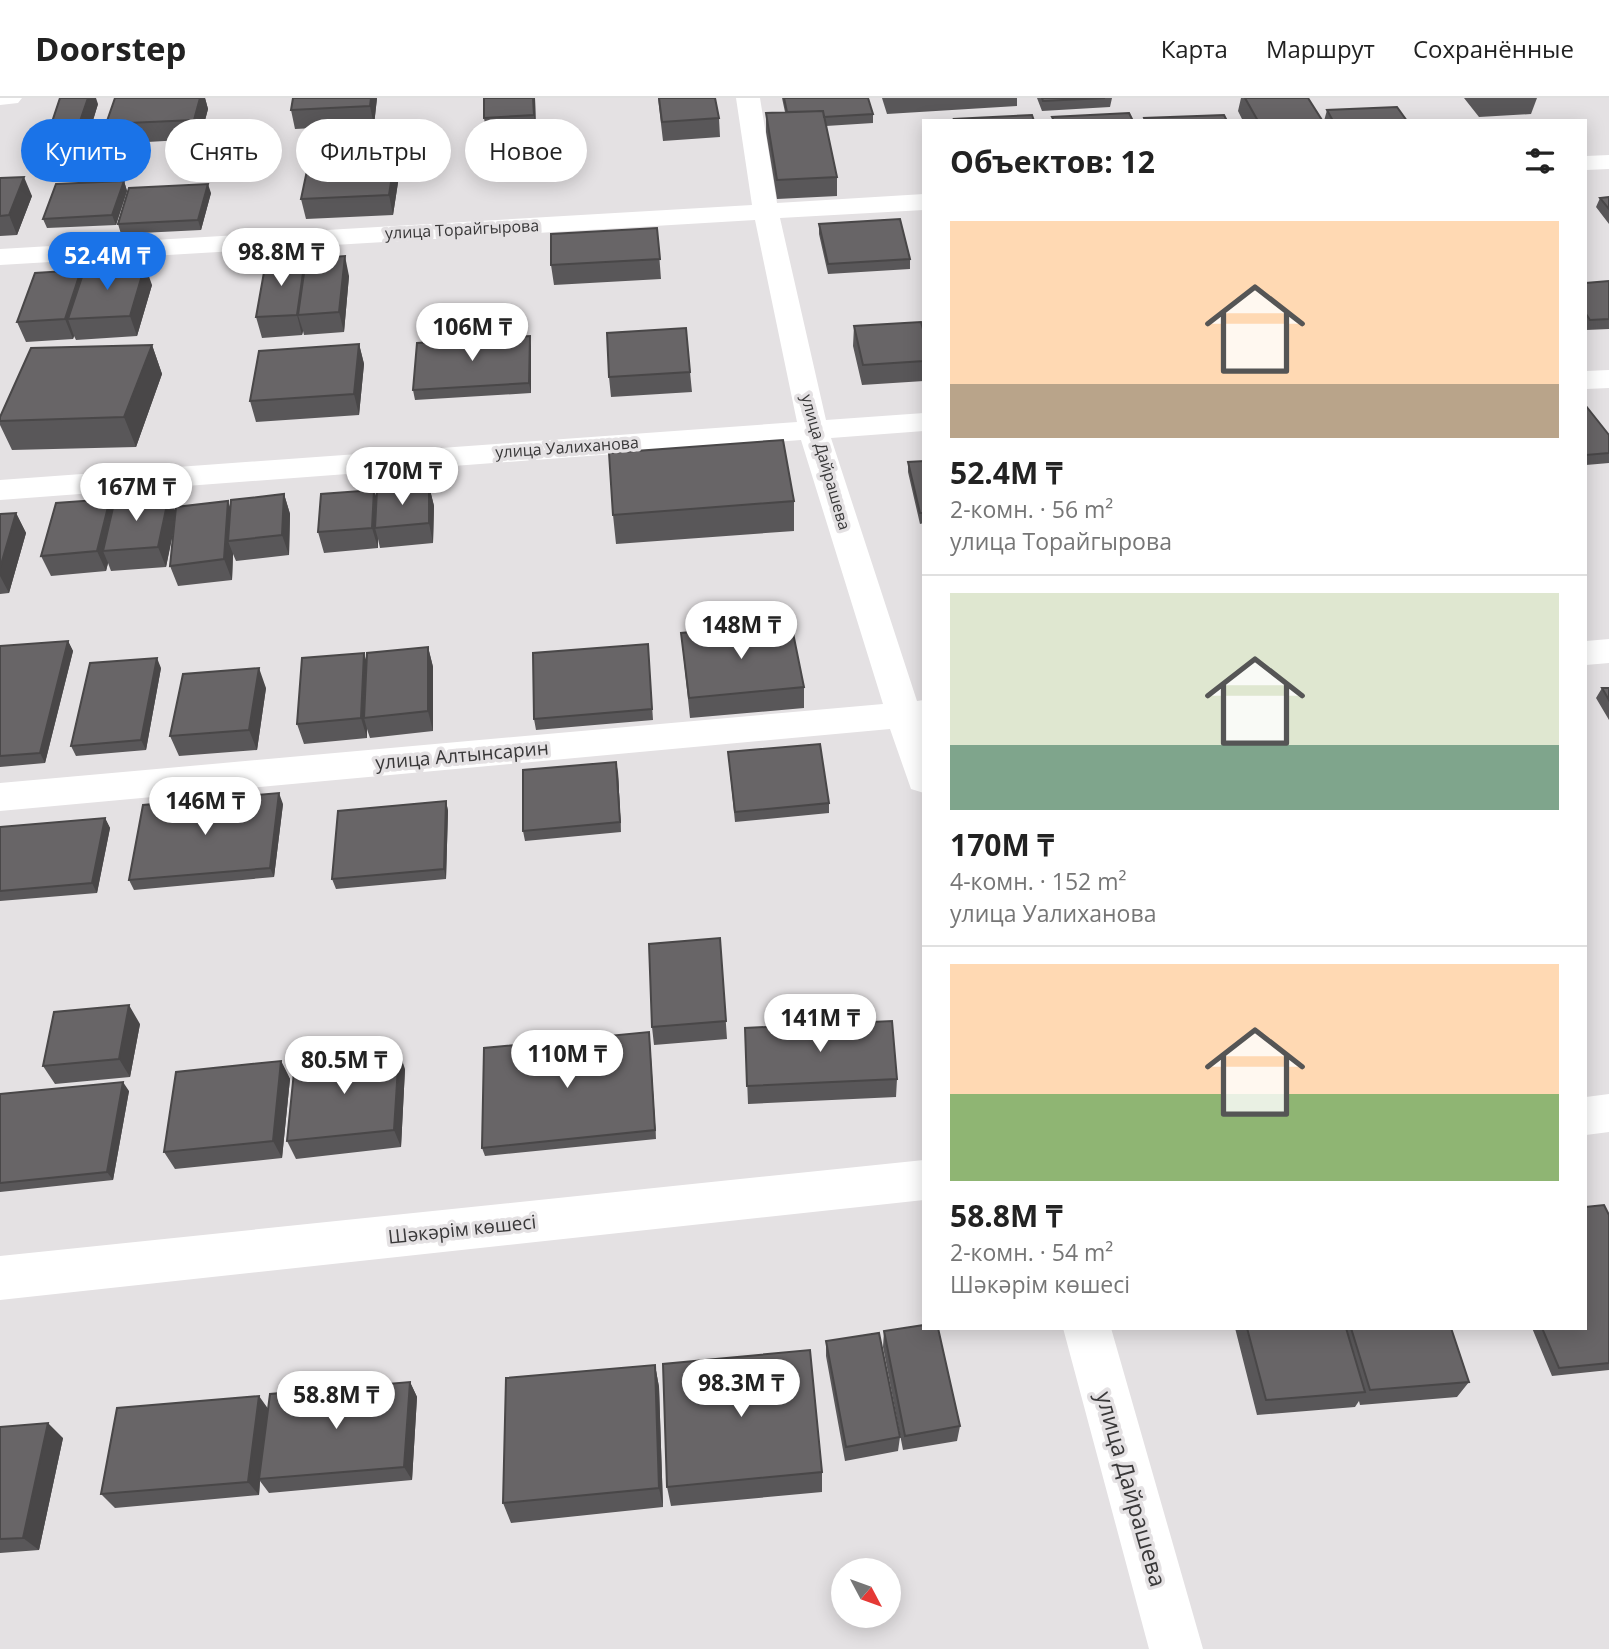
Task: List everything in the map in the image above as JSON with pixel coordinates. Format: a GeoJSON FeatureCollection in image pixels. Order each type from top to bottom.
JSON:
{"type":"FeatureCollection","features":[{"type":"Feature","properties":{"kind":"street"},"geometry":{"type":"LineString","coordinates":[[0,99],[10,98]]}},
{"type":"Feature","properties":{"kind":"street","name":"улица Дайрашева"},"geometry":{"type":"LineString","coordinates":[[748,98],[766,211],[813,429],[914,714],[922,766]]}},
{"type":"Feature","properties":{"kind":"street"},"geometry":{"type":"LineString","coordinates":[[1587,163],[1609,162]]}},
{"type":"Feature","properties":{"kind":"street","name":"улица Торайгырова"},"geometry":{"type":"LineString","coordinates":[[0,257],[922,202]]}},
{"type":"Feature","properties":{"kind":"street"},"geometry":{"type":"LineString","coordinates":[[1587,380],[1609,379]]}},
{"type":"Feature","properties":{"kind":"street","name":"улица Уалиханова"},"geometry":{"type":"LineString","coordinates":[[0,490],[922,422]]}},
{"type":"Feature","properties":{"kind":"street"},"geometry":{"type":"LineString","coordinates":[[1587,653],[1609,651]]}},
{"type":"Feature","properties":{"kind":"street","name":"улица Алтынсарин"},"geometry":{"type":"LineString","coordinates":[[0,797],[914,714]]}},
{"type":"Feature","properties":{"kind":"street"},"geometry":{"type":"LineString","coordinates":[[1587,1116],[1609,1114]]}},
{"type":"Feature","properties":{"kind":"street","name":"Шәкәрім көшесі"},"geometry":{"type":"LineString","coordinates":[[0,1278],[922,1181]]}},
{"type":"Feature","properties":{"kind":"street","name":"улица Дайрашева"},"geometry":{"type":"LineString","coordinates":[[1088,1330],[1176,1649]]}},
{"type":"Feature","properties":{"kind":"building"},"geometry":{"type":"Polygon","coordinates":[[[60,98],[88,98],[81,119],[53,119],[60,98]]]}},
{"type":"Feature","properties":{"kind":"building"},"geometry":{"type":"Polygon","coordinates":[[[115,98],[200,98],[194,119],[151,122],[151,119],[108,119],[115,98]]]}},
{"type":"Feature","properties":{"kind":"building"},"geometry":{"type":"Polygon","coordinates":[[[293,98],[371,98],[370,106],[291,110],[293,98]]]}},
{"type":"Feature","properties":{"kind":"building"},"geometry":{"type":"Polygon","coordinates":[[[484,98],[533,98],[534,115],[484,118],[484,98]]]}},
{"type":"Feature","properties":{"kind":"building"},"geometry":{"type":"Polygon","coordinates":[[[659,98],[715,98],[719,118],[662,122],[659,98]]]}},
{"type":"Feature","properties":{"kind":"building"},"geometry":{"type":"Polygon","coordinates":[[[784,98],[868,98],[873,114],[824,117],[823,111],[787,112],[784,98]]]}},
{"type":"Feature","properties":{"kind":"building"},"geometry":{"type":"Polygon","coordinates":[[[1042,98],[1105,98],[1043,101],[1042,98]]]}},
{"type":"Feature","properties":{"kind":"building"},"geometry":{"type":"Polygon","coordinates":[[[1245,98],[1308,98],[1321,119],[1257,119],[1245,98]]]}},
{"type":"Feature","properties":{"kind":"building"},"geometry":{"type":"Polygon","coordinates":[[[1397,107],[1406,119],[1332,119],[1327,110],[1397,107]]]}},
{"type":"Feature","properties":{"kind":"building"},"geometry":{"type":"Polygon","coordinates":[[[823,111],[837,177],[777,180],[766,113],[823,111]]]}},
{"type":"Feature","properties":{"kind":"building"},"geometry":{"type":"Polygon","coordinates":[[[1129,113],[1132,119],[1053,119],[1052,117],[1129,113]]]}},
{"type":"Feature","properties":{"kind":"building"},"geometry":{"type":"Polygon","coordinates":[[[1032,115],[1033,119],[954,119],[1032,115]]]}},
{"type":"Feature","properties":{"kind":"building"},"geometry":{"type":"Polygon","coordinates":[[[1224,115],[1226,119],[1144,119],[1224,115]]]}},
{"type":"Feature","properties":{"kind":"building"},"geometry":{"type":"Polygon","coordinates":[[[21,177],[22,182],[9,215],[0,216],[0,178],[21,177]]]}},
{"type":"Feature","properties":{"kind":"building"},"geometry":{"type":"Polygon","coordinates":[[[124,182],[112,215],[43,219],[56,184],[124,182]]]}},
{"type":"Feature","properties":{"kind":"building"},"geometry":{"type":"Polygon","coordinates":[[[305,182],[391,182],[389,195],[301,199],[305,182]]]}},
{"type":"Feature","properties":{"kind":"building"},"geometry":{"type":"Polygon","coordinates":[[[208,184],[198,220],[118,224],[129,188],[208,184]]]}},
{"type":"Feature","properties":{"kind":"building"},"geometry":{"type":"Polygon","coordinates":[[[1609,197],[1609,209],[1600,198],[1609,197]]]}},
{"type":"Feature","properties":{"kind":"building"},"geometry":{"type":"Polygon","coordinates":[[[900,219],[910,259],[828,264],[819,224],[900,219]]]}},
{"type":"Feature","properties":{"kind":"building"},"geometry":{"type":"Polygon","coordinates":[[[657,228],[660,259],[551,265],[551,234],[657,228]]]}},
{"type":"Feature","properties":{"kind":"building"},"geometry":{"type":"Polygon","coordinates":[[[345,256],[339,312],[298,315],[306,259],[345,256]]]}},
{"type":"Feature","properties":{"kind":"building"},"geometry":{"type":"Polygon","coordinates":[[[305,259],[297,315],[256,317],[266,261],[305,259]]]}},
{"type":"Feature","properties":{"kind":"building"},"geometry":{"type":"Polygon","coordinates":[[[145,265],[130,316],[68,319],[85,268],[145,265]]]}},
{"type":"Feature","properties":{"kind":"building"},"geometry":{"type":"Polygon","coordinates":[[[81,270],[65,319],[17,322],[35,273],[81,270]]]}},
{"type":"Feature","properties":{"kind":"building"},"geometry":{"type":"Polygon","coordinates":[[[1609,281],[1609,319],[1590,320],[1587,316],[1587,283],[1609,281]]]}},
{"type":"Feature","properties":{"kind":"building"},"geometry":{"type":"Polygon","coordinates":[[[921,322],[922,361],[863,365],[854,326],[921,322]]]}},
{"type":"Feature","properties":{"kind":"building"},"geometry":{"type":"Polygon","coordinates":[[[686,328],[690,372],[609,377],[607,333],[686,328]]]}},
{"type":"Feature","properties":{"kind":"building"},"geometry":{"type":"Polygon","coordinates":[[[530,336],[529,383],[413,390],[417,343],[530,336]]]}},
{"type":"Feature","properties":{"kind":"building"},"geometry":{"type":"Polygon","coordinates":[[[359,344],[354,394],[250,401],[259,351],[359,344]]]}},
{"type":"Feature","properties":{"kind":"building"},"geometry":{"type":"Polygon","coordinates":[[[152,345],[124,417],[0,421],[31,348],[152,345]]]}},
{"type":"Feature","properties":{"kind":"building"},"geometry":{"type":"Polygon","coordinates":[[[1587,407],[1609,435],[1609,453],[1587,455],[1587,407]]]}},
{"type":"Feature","properties":{"kind":"building"},"geometry":{"type":"Polygon","coordinates":[[[783,440],[794,501],[613,515],[609,453],[783,440]]]}},
{"type":"Feature","properties":{"kind":"building"},"geometry":{"type":"Polygon","coordinates":[[[922,461],[922,513],[920,513],[908,462],[922,461]]]}},
{"type":"Feature","properties":{"kind":"building"},"geometry":{"type":"Polygon","coordinates":[[[429,486],[429,523],[375,528],[377,490],[429,486]]]}},
{"type":"Feature","properties":{"kind":"building"},"geometry":{"type":"Polygon","coordinates":[[[374,490],[372,528],[318,532],[321,494],[374,490]]]}},
{"type":"Feature","properties":{"kind":"building"},"geometry":{"type":"Polygon","coordinates":[[[284,494],[282,535],[228,541],[231,500],[284,494]]]}},
{"type":"Feature","properties":{"kind":"building"},"geometry":{"type":"Polygon","coordinates":[[[169,495],[158,547],[103,551],[115,499],[169,495]]]}},
{"type":"Feature","properties":{"kind":"building"},"geometry":{"type":"Polygon","coordinates":[[[110,499],[97,551],[41,556],[56,503],[110,499]]]}},
{"type":"Feature","properties":{"kind":"building"},"geometry":{"type":"Polygon","coordinates":[[[228,501],[224,559],[170,566],[176,507],[228,501]]]}},
{"type":"Feature","properties":{"kind":"building"},"geometry":{"type":"Polygon","coordinates":[[[16,513],[0,568],[0,514],[16,513]]]}},
{"type":"Feature","properties":{"kind":"building"},"geometry":{"type":"Polygon","coordinates":[[[791,623],[804,687],[689,698],[681,633],[791,623]]]}},
{"type":"Feature","properties":{"kind":"building"},"geometry":{"type":"Polygon","coordinates":[[[68,641],[40,753],[0,756],[0,646],[68,641]]]}},
{"type":"Feature","properties":{"kind":"building"},"geometry":{"type":"Polygon","coordinates":[[[648,644],[652,709],[534,719],[533,653],[648,644]]]}},
{"type":"Feature","properties":{"kind":"building"},"geometry":{"type":"Polygon","coordinates":[[[428,647],[428,711],[364,718],[367,653],[428,647]]]}},
{"type":"Feature","properties":{"kind":"building"},"geometry":{"type":"Polygon","coordinates":[[[364,653],[361,718],[297,724],[302,658],[364,653]]]}},
{"type":"Feature","properties":{"kind":"building"},"geometry":{"type":"Polygon","coordinates":[[[157,658],[141,740],[71,746],[90,663],[157,658]]]}},
{"type":"Feature","properties":{"kind":"building"},"geometry":{"type":"Polygon","coordinates":[[[259,668],[249,730],[170,736],[183,674],[259,668]]]}},
{"type":"Feature","properties":{"kind":"building"},"geometry":{"type":"Polygon","coordinates":[[[1602,688],[1609,688],[1609,700],[1602,688]]]}},
{"type":"Feature","properties":{"kind":"building"},"geometry":{"type":"Polygon","coordinates":[[[820,744],[829,803],[735,812],[728,752],[820,744]]]}},
{"type":"Feature","properties":{"kind":"building"},"geometry":{"type":"Polygon","coordinates":[[[616,762],[620,822],[523,831],[523,770],[616,762]]]}},
{"type":"Feature","properties":{"kind":"building"},"geometry":{"type":"Polygon","coordinates":[[[279,793],[270,868],[129,880],[143,805],[279,793]]]}},
{"type":"Feature","properties":{"kind":"building"},"geometry":{"type":"Polygon","coordinates":[[[446,801],[444,869],[332,879],[338,811],[446,801]]]}},
{"type":"Feature","properties":{"kind":"building"},"geometry":{"type":"Polygon","coordinates":[[[105,818],[92,883],[0,891],[0,827],[105,818]]]}},
{"type":"Feature","properties":{"kind":"building"},"geometry":{"type":"Polygon","coordinates":[[[720,938],[726,1021],[652,1027],[649,944],[720,938]]]}},
{"type":"Feature","properties":{"kind":"building"},"geometry":{"type":"Polygon","coordinates":[[[129,1005],[119,1059],[43,1066],[54,1012],[129,1005]]]}},
{"type":"Feature","properties":{"kind":"building"},"geometry":{"type":"Polygon","coordinates":[[[892,1021],[897,1079],[747,1086],[745,1028],[892,1021]]]}},
{"type":"Feature","properties":{"kind":"building"},"geometry":{"type":"Polygon","coordinates":[[[649,1032],[655,1130],[482,1148],[484,1048],[649,1032]]]}},
{"type":"Feature","properties":{"kind":"building"},"geometry":{"type":"Polygon","coordinates":[[[399,1051],[394,1130],[287,1141],[295,1062],[399,1051]]]}},
{"type":"Feature","properties":{"kind":"building"},"geometry":{"type":"Polygon","coordinates":[[[281,1061],[273,1141],[164,1152],[176,1072],[281,1061]]]}},
{"type":"Feature","properties":{"kind":"building"},"geometry":{"type":"Polygon","coordinates":[[[123,1082],[107,1172],[0,1183],[0,1094],[123,1082]]]}},
{"type":"Feature","properties":{"kind":"building"},"geometry":{"type":"Polygon","coordinates":[[[1604,1205],[1609,1215],[1609,1363],[1559,1368],[1543,1330],[1587,1330],[1587,1207],[1604,1205]]]}},
{"type":"Feature","properties":{"kind":"building"},"geometry":{"type":"Polygon","coordinates":[[[922,1325],[922,1330],[938,1330],[960,1426],[905,1436],[884,1331],[922,1325]]]}},
{"type":"Feature","properties":{"kind":"building"},"geometry":{"type":"Polygon","coordinates":[[[1248,1330],[1347,1330],[1365,1392],[1266,1400],[1248,1330]]]}},
{"type":"Feature","properties":{"kind":"building"},"geometry":{"type":"Polygon","coordinates":[[[1352,1330],[1452,1330],[1469,1382],[1370,1390],[1352,1330]]]}},
{"type":"Feature","properties":{"kind":"building"},"geometry":{"type":"Polygon","coordinates":[[[879,1333],[900,1437],[846,1447],[826,1341],[879,1333]]]}},
{"type":"Feature","properties":{"kind":"building"},"geometry":{"type":"Polygon","coordinates":[[[810,1350],[822,1472],[667,1487],[663,1364],[810,1350]]]}},
{"type":"Feature","properties":{"kind":"building"},"geometry":{"type":"Polygon","coordinates":[[[655,1365],[659,1488],[503,1503],[506,1378],[655,1365]]]}},
{"type":"Feature","properties":{"kind":"building"},"geometry":{"type":"Polygon","coordinates":[[[410,1382],[404,1467],[259,1479],[270,1394],[410,1382]]]}},
{"type":"Feature","properties":{"kind":"building"},"geometry":{"type":"Polygon","coordinates":[[[259,1396],[248,1482],[101,1494],[117,1408],[259,1396]]]}},
{"type":"Feature","properties":{"kind":"building"},"geometry":{"type":"Polygon","coordinates":[[[48,1423],[23,1538],[0,1539],[0,1427],[48,1423]]]}}]}
